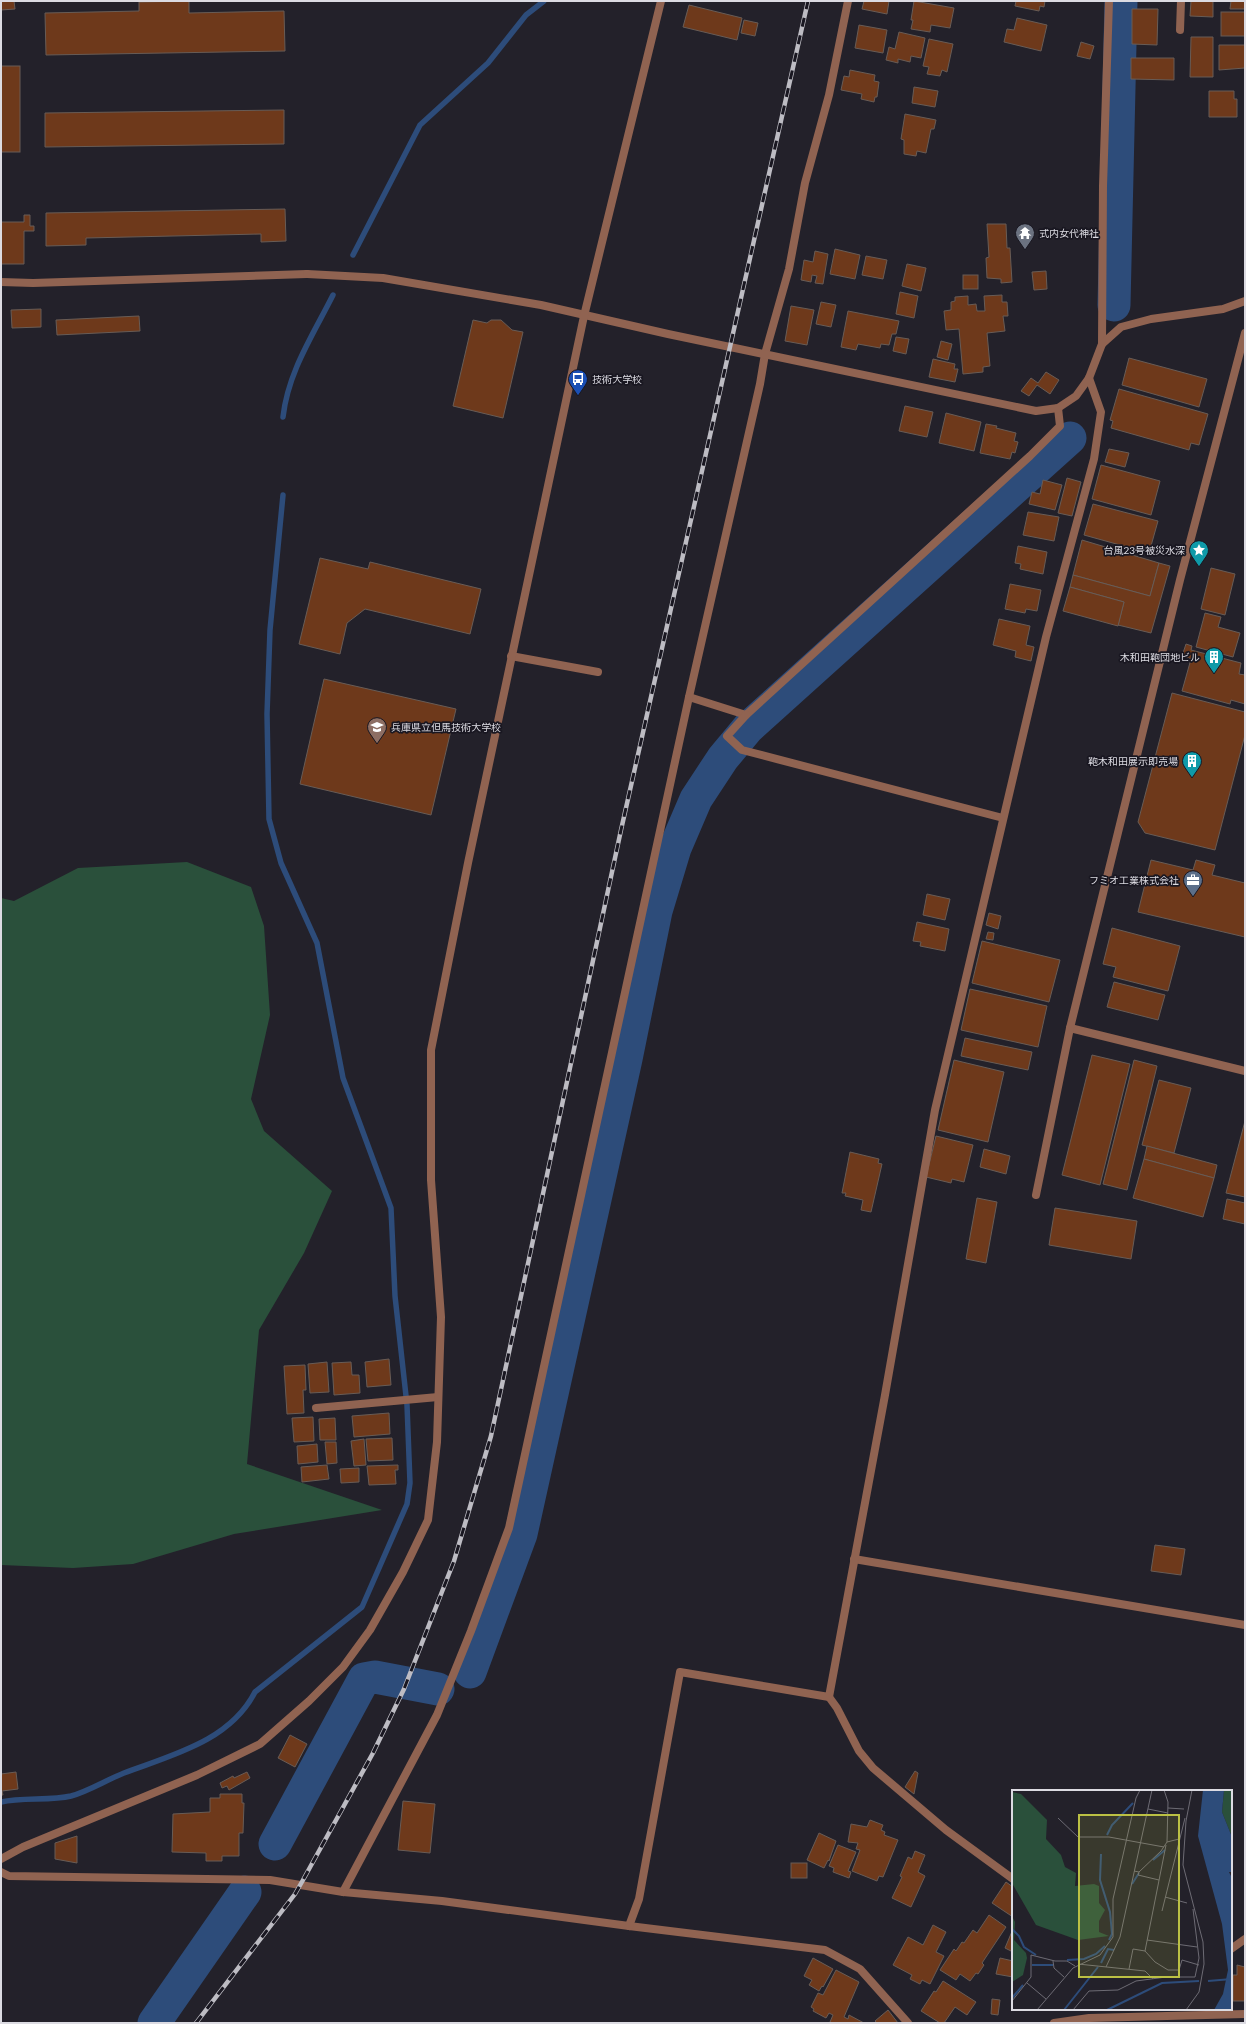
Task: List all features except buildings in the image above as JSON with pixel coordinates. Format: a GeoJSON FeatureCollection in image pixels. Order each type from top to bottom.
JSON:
{"type":"FeatureCollection","features":[{"type":"Feature","properties":{"kind":"street"},"geometry":{"type":"LineString","coordinates":[[1,1859],[22,1847],[197,1775],[260,1744],[309,1701],[343,1667],[370,1630],[403,1572],[428,1520],[437,1442],[441,1317],[432,1180],[431,1050],[584,316],[661,1]]}},
{"type":"Feature","properties":{"kind":"street"},"geometry":{"type":"LineString","coordinates":[[343,1892],[437,1715],[472,1631],[509,1528],[689,697],[760,384],[765,354],[789,268],[805,183],[829,95],[848,1]]}},
{"type":"Feature","properties":{"kind":"street"},"geometry":{"type":"LineString","coordinates":[[1,282],[307,274],[383,278],[541,305],[584,316],[1036,411],[1058,408],[1076,396],[1089,378],[1102,344],[1103,186],[1108,1]]}},
{"type":"Feature","properties":{"kind":"street"},"geometry":{"type":"LineString","coordinates":[[1180,30],[1181,1]]}},
{"type":"Feature","properties":{"kind":"street"},"geometry":{"type":"LineString","coordinates":[[1102,344],[1121,328],[1151,319],[1223,309],[1245,301]]}},
{"type":"Feature","properties":{"kind":"street"},"geometry":{"type":"LineString","coordinates":[[1036,1195],[1070,1028],[1180,580],[1245,333]]}},
{"type":"Feature","properties":{"kind":"street"},"geometry":{"type":"LineString","coordinates":[[1012,1878],[946,1830],[873,1768],[859,1751],[830,1697],[935,1110],[1046,637],[1094,459],[1101,412],[1089,378]]}},
{"type":"Feature","properties":{"kind":"street"},"geometry":{"type":"LineString","coordinates":[[1003,818],[742,750],[727,736],[746,715],[1030,456],[1060,426],[1058,408]]}},
{"type":"Feature","properties":{"kind":"street"},"geometry":{"type":"LineString","coordinates":[[512,656],[598,672]]}},
{"type":"Feature","properties":{"kind":"street"},"geometry":{"type":"LineString","coordinates":[[689,697],[746,715]]}},
{"type":"Feature","properties":{"kind":"street"},"geometry":{"type":"LineString","coordinates":[[1070,1028],[1245,1071]]}},
{"type":"Feature","properties":{"kind":"street"},"geometry":{"type":"LineString","coordinates":[[316,1408],[438,1397]]}},
{"type":"Feature","properties":{"kind":"street"},"geometry":{"type":"LineString","coordinates":[[854,1559],[1245,1625]]}},
{"type":"Feature","properties":{"kind":"street"},"geometry":{"type":"LineString","coordinates":[[629,1926],[639,1899],[680,1672],[830,1697]]}},
{"type":"Feature","properties":{"kind":"street"},"geometry":{"type":"LineString","coordinates":[[1,1872],[9,1876],[270,1880],[343,1892],[442,1901],[825,1950],[860,1969],[908,2023]]}},
{"type":"Feature","properties":{"kind":"street"},"geometry":{"type":"LineString","coordinates":[[1232,1948],[1245,1939]]}},
{"type":"Feature","properties":{"kind":"street"},"geometry":{"type":"LineString","coordinates":[[1054,2023],[1089,2018],[1245,2014]]}},
{"type":"Feature","properties":{"kind":"green space"},"geometry":{"type":"Polygon","coordinates":[[[187,862],[251,887],[264,926],[270,1015],[251,1099],[264,1131],[332,1191],[304,1253],[259,1330],[247,1464],[382,1510],[234,1534],[133,1564],[73,1568],[1,1565],[1,898],[14,901],[78,868],[187,862]]]}},
{"type":"Feature","properties":{"kind":"waterway"},"geometry":{"type":"LineString","coordinates":[[353,255],[420,125],[488,63],[526,15],[544,1]]}},
{"type":"Feature","properties":{"kind":"waterway"},"geometry":{"type":"LineString","coordinates":[[1114,305],[1121,1]]}},
{"type":"Feature","properties":{"kind":"waterway"},"geometry":{"type":"LineString","coordinates":[[283,417],[290,385],[302,354],[333,295]]}},
{"type":"Feature","properties":{"kind":"waterway"},"geometry":{"type":"LineString","coordinates":[[470,1672],[521,1534],[626,1059],[656,911],[675,848],[696,799],[723,758],[748,728],[1070,438]]}},
{"type":"Feature","properties":{"kind":"waterway"},"geometry":{"type":"LineString","coordinates":[[1,1802],[71,1796],[124,1773],[161,1760],[198,1744],[231,1723],[244,1709],[255,1692],[362,1607],[407,1504],[410,1483],[407,1405],[395,1296],[391,1208],[343,1078],[317,943],[281,863],[269,819],[267,714],[270,630],[283,495]]}},
{"type":"Feature","properties":{"kind":"waterway"},"geometry":{"type":"LineString","coordinates":[[275,1844],[364,1679],[375,1677],[438,1689]]}},
{"type":"Feature","properties":{"kind":"waterway"},"geometry":{"type":"LineString","coordinates":[[154,2023],[245,1892]]}},
{"type":"Feature","properties":{"kind":"railway"},"geometry":{"type":"LineString","coordinates":[[196,2023],[295,1894],[303,1880],[373,1753],[404,1689],[454,1561],[491,1436],[621,830],[808,1]]}},
{"type":"Feature","properties":{"kind":"place","name":"式内女代神社"},"geometry":{"type":"Point","coordinates":[1025,250]}},
{"type":"Feature","properties":{"kind":"place","name":"技術大学校"},"geometry":{"type":"Point","coordinates":[578,396]}},
{"type":"Feature","properties":{"kind":"place","name":"台風23号被災水深"},"geometry":{"type":"Point","coordinates":[1199,567]}},
{"type":"Feature","properties":{"kind":"place","name":"木和田鞄団地ビル"},"geometry":{"type":"Point","coordinates":[1214,674]}},
{"type":"Feature","properties":{"kind":"place","name":"兵庫県立但馬技術大学校"},"geometry":{"type":"Point","coordinates":[377,744]}},
{"type":"Feature","properties":{"kind":"place","name":"鞄木和田展示即売場"},"geometry":{"type":"Point","coordinates":[1192,778]}},
{"type":"Feature","properties":{"kind":"place","name":"フミオ工業株式会社"},"geometry":{"type":"Point","coordinates":[1193,897]}}]}
